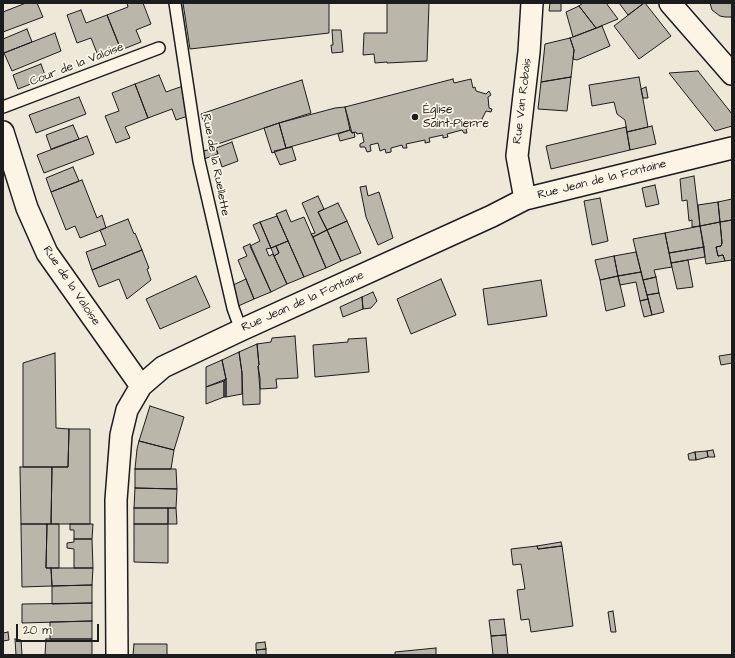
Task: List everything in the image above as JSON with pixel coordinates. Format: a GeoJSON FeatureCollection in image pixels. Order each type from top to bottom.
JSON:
{"type":"FeatureCollection","features":[{"type":"Feature","properties":{"kind":"street","name":"Rue Van Robais"},"geometry":{"type":"LineString","coordinates":[[525,199],[517,156],[529,52],[532,3]]}},
{"type":"Feature","properties":{"kind":"street"},"geometry":{"type":"LineString","coordinates":[[670,3],[732,74]]}},
{"type":"Feature","properties":{"kind":"street","name":"Rue de la Valoise"},"geometry":{"type":"LineString","coordinates":[[3,132],[27,208],[47,254],[141,386]]}},
{"type":"Feature","properties":{"kind":"street","name":"Rue Jean de la Fontaine"},"geometry":{"type":"LineString","coordinates":[[117,655],[116,500],[120,442],[127,410],[141,386],[163,367],[492,216],[525,199],[732,148]]}},
{"type":"Feature","properties":{"kind":"lane","name":"Rue de la Ruellette"},"geometry":{"type":"LineString","coordinates":[[175,3],[199,161],[233,308],[241,330]]}},
{"type":"Feature","properties":{"kind":"lane","name":"Cour de la Valoise"},"geometry":{"type":"LineString","coordinates":[[3,107],[159,48]]}},
{"type":"Feature","properties":{"kind":"building"},"geometry":{"type":"Polygon","coordinates":[[[26,3],[37,3],[43,17],[3,32],[3,12],[26,3]]]}},
{"type":"Feature","properties":{"kind":"building"},"geometry":{"type":"Polygon","coordinates":[[[127,3],[143,3],[151,24],[136,30],[141,42],[121,50],[107,15],[128,7],[127,3]]]}},
{"type":"Feature","properties":{"kind":"building"},"geometry":{"type":"Polygon","coordinates":[[[183,3],[329,3],[329,33],[190,49],[183,3]]]}},
{"type":"Feature","properties":{"kind":"building"},"geometry":{"type":"Polygon","coordinates":[[[387,3],[429,3],[427,61],[375,63],[374,54],[363,55],[364,33],[387,33],[387,3]]]}},
{"type":"Feature","properties":{"kind":"building"},"geometry":{"type":"Polygon","coordinates":[[[550,3],[561,3],[561,11],[549,11],[550,3]]]}},
{"type":"Feature","properties":{"kind":"building"},"geometry":{"type":"Polygon","coordinates":[[[583,3],[606,3],[618,19],[596,28],[579,6],[583,3]]]}},
{"type":"Feature","properties":{"kind":"building"},"geometry":{"type":"Polygon","coordinates":[[[619,3],[644,3],[628,15],[619,3]]]}},
{"type":"Feature","properties":{"kind":"building"},"geometry":{"type":"Polygon","coordinates":[[[644,3],[671,36],[639,59],[614,26],[644,3]]]}},
{"type":"Feature","properties":{"kind":"building"},"geometry":{"type":"Polygon","coordinates":[[[710,3],[732,3],[732,17],[720,16],[712,10],[710,3]]]}},
{"type":"Feature","properties":{"kind":"building"},"geometry":{"type":"Polygon","coordinates":[[[579,6],[596,28],[573,37],[566,12],[579,6]]]}},
{"type":"Feature","properties":{"kind":"building"},"geometry":{"type":"Polygon","coordinates":[[[81,10],[86,23],[107,15],[121,50],[99,58],[91,38],[77,43],[67,15],[81,10]]]}},
{"type":"Feature","properties":{"kind":"building"},"geometry":{"type":"Polygon","coordinates":[[[602,26],[610,46],[577,60],[573,59],[574,50],[570,38],[602,26]]]}},
{"type":"Feature","properties":{"kind":"building"},"geometry":{"type":"Polygon","coordinates":[[[27,29],[32,42],[4,53],[3,39],[27,29]]]}},
{"type":"Feature","properties":{"kind":"building"},"geometry":{"type":"Polygon","coordinates":[[[332,30],[341,30],[343,52],[332,53],[332,30]]]}},
{"type":"Feature","properties":{"kind":"building"},"geometry":{"type":"Polygon","coordinates":[[[55,33],[61,51],[12,71],[4,53],[55,33]]]}},
{"type":"Feature","properties":{"kind":"building"},"geometry":{"type":"Polygon","coordinates":[[[570,38],[574,50],[571,77],[541,82],[545,44],[570,38]]]}},
{"type":"Feature","properties":{"kind":"building"},"geometry":{"type":"Polygon","coordinates":[[[41,64],[46,78],[18,89],[13,75],[41,64]]]}},
{"type":"Feature","properties":{"kind":"building"},"geometry":{"type":"Polygon","coordinates":[[[698,71],[732,114],[732,126],[715,131],[669,73],[698,71]]]}},
{"type":"Feature","properties":{"kind":"building"},"geometry":{"type":"Polygon","coordinates":[[[159,75],[166,92],[183,86],[188,116],[176,120],[172,109],[148,118],[135,84],[159,75]]]}},
{"type":"Feature","properties":{"kind":"building"},"geometry":{"type":"Polygon","coordinates":[[[571,77],[567,111],[538,109],[541,82],[571,77]]]}},
{"type":"Feature","properties":{"kind":"building"},"geometry":{"type":"Polygon","coordinates":[[[639,77],[648,127],[627,132],[625,120],[617,114],[614,102],[592,106],[589,85],[639,77]]]}},
{"type":"Feature","properties":{"kind":"building","name":"Église Saint-Pierre"},"geometry":{"type":"Polygon","coordinates":[[[453,79],[454,83],[471,79],[473,88],[475,87],[476,91],[486,94],[489,91],[491,95],[488,97],[489,108],[492,109],[491,112],[486,111],[482,119],[485,123],[482,125],[479,122],[466,129],[467,133],[464,133],[462,130],[447,134],[448,137],[443,138],[443,135],[429,138],[430,142],[425,143],[425,140],[406,144],[407,148],[403,148],[402,145],[391,148],[391,152],[386,153],[385,149],[380,151],[378,143],[370,145],[371,151],[367,152],[365,147],[360,147],[360,144],[364,142],[362,133],[352,133],[345,107],[453,79]]]}},
{"type":"Feature","properties":{"kind":"building"},"geometry":{"type":"Polygon","coordinates":[[[302,80],[311,113],[212,146],[201,114],[302,80]]]}},
{"type":"Feature","properties":{"kind":"building"},"geometry":{"type":"Polygon","coordinates":[[[135,84],[148,118],[125,127],[130,138],[116,143],[105,116],[119,111],[112,93],[135,84]]]}},
{"type":"Feature","properties":{"kind":"building"},"geometry":{"type":"Polygon","coordinates":[[[646,87],[648,98],[643,98],[641,89],[646,87]]]}},
{"type":"Feature","properties":{"kind":"building"},"geometry":{"type":"Polygon","coordinates":[[[79,97],[86,114],[36,133],[29,115],[79,97]]]}},
{"type":"Feature","properties":{"kind":"building"},"geometry":{"type":"Polygon","coordinates":[[[345,107],[350,130],[286,148],[279,123],[335,108],[345,107]]]}},
{"type":"Feature","properties":{"kind":"building"},"geometry":{"type":"Polygon","coordinates":[[[279,123],[286,148],[272,153],[264,128],[279,123]]]}},
{"type":"Feature","properties":{"kind":"building"},"geometry":{"type":"Polygon","coordinates":[[[73,125],[79,139],[51,149],[46,135],[73,125]]]}},
{"type":"Feature","properties":{"kind":"building"},"geometry":{"type":"Polygon","coordinates":[[[652,126],[656,144],[630,150],[627,132],[652,126]]]}},
{"type":"Feature","properties":{"kind":"building"},"geometry":{"type":"Polygon","coordinates":[[[626,127],[630,150],[551,169],[546,146],[626,127]]]}},
{"type":"Feature","properties":{"kind":"building"},"geometry":{"type":"Polygon","coordinates":[[[350,130],[352,133],[354,132],[355,137],[340,141],[338,134],[350,130]]]}},
{"type":"Feature","properties":{"kind":"building"},"geometry":{"type":"Polygon","coordinates":[[[87,136],[94,154],[44,173],[37,155],[87,136]]]}},
{"type":"Feature","properties":{"kind":"building"},"geometry":{"type":"Polygon","coordinates":[[[232,142],[238,161],[222,167],[216,148],[232,142]]]}},
{"type":"Feature","properties":{"kind":"building"},"geometry":{"type":"Polygon","coordinates":[[[214,145],[218,154],[204,159],[203,151],[212,149],[211,146],[214,145]]]}},
{"type":"Feature","properties":{"kind":"building"},"geometry":{"type":"Polygon","coordinates":[[[292,147],[296,160],[280,165],[274,151],[292,147]]]}},
{"type":"Feature","properties":{"kind":"building"},"geometry":{"type":"Polygon","coordinates":[[[73,167],[79,181],[51,192],[46,178],[73,167]]]}},
{"type":"Feature","properties":{"kind":"building"},"geometry":{"type":"Polygon","coordinates":[[[694,176],[700,226],[692,227],[692,220],[689,221],[687,200],[682,201],[680,179],[694,176]]]}},
{"type":"Feature","properties":{"kind":"building"},"geometry":{"type":"Polygon","coordinates":[[[82,180],[97,218],[102,215],[106,228],[80,238],[75,226],[66,230],[51,192],[82,180]]]}},
{"type":"Feature","properties":{"kind":"building"},"geometry":{"type":"Polygon","coordinates":[[[655,185],[659,204],[646,207],[642,188],[655,185]]]}},
{"type":"Feature","properties":{"kind":"building"},"geometry":{"type":"Polygon","coordinates":[[[366,186],[368,196],[379,192],[393,238],[378,245],[366,217],[360,187],[366,186]]]}},
{"type":"Feature","properties":{"kind":"building"},"geometry":{"type":"Polygon","coordinates":[[[318,196],[324,209],[318,212],[327,230],[313,237],[311,234],[315,233],[302,203],[318,196]]]}},
{"type":"Feature","properties":{"kind":"building"},"geometry":{"type":"Polygon","coordinates":[[[600,198],[608,241],[592,245],[584,201],[600,198]]]}},
{"type":"Feature","properties":{"kind":"building"},"geometry":{"type":"Polygon","coordinates":[[[732,199],[732,220],[720,222],[718,202],[732,199]]]}},
{"type":"Feature","properties":{"kind":"building"},"geometry":{"type":"Polygon","coordinates":[[[718,202],[720,222],[700,226],[698,205],[718,202]]]}},
{"type":"Feature","properties":{"kind":"building"},"geometry":{"type":"Polygon","coordinates":[[[338,203],[347,221],[327,230],[318,212],[338,203]]]}},
{"type":"Feature","properties":{"kind":"building"},"geometry":{"type":"Polygon","coordinates":[[[286,210],[291,222],[304,217],[326,268],[304,277],[276,214],[286,210]]]}},
{"type":"Feature","properties":{"kind":"building"},"geometry":{"type":"Polygon","coordinates":[[[277,216],[288,241],[271,248],[260,222],[277,216]]]}},
{"type":"Feature","properties":{"kind":"building"},"geometry":{"type":"Polygon","coordinates":[[[128,219],[142,250],[92,270],[86,252],[106,245],[100,230],[128,219]]]}},
{"type":"Feature","properties":{"kind":"building"},"geometry":{"type":"Polygon","coordinates":[[[732,220],[732,260],[725,261],[723,255],[718,256],[716,247],[721,246],[722,243],[720,222],[732,220]]]}},
{"type":"Feature","properties":{"kind":"building"},"geometry":{"type":"Polygon","coordinates":[[[347,221],[361,253],[341,261],[327,230],[347,221]]]}},
{"type":"Feature","properties":{"kind":"building"},"geometry":{"type":"Polygon","coordinates":[[[260,222],[271,248],[266,249],[269,256],[273,254],[287,284],[271,292],[250,246],[260,241],[253,225],[260,222]]]}},
{"type":"Feature","properties":{"kind":"building"},"geometry":{"type":"Polygon","coordinates":[[[720,222],[722,243],[721,246],[716,247],[718,256],[723,255],[725,261],[706,264],[700,226],[720,222]]]}},
{"type":"Feature","properties":{"kind":"building"},"geometry":{"type":"Polygon","coordinates":[[[700,226],[704,247],[669,253],[665,233],[700,226]]]}},
{"type":"Feature","properties":{"kind":"building"},"geometry":{"type":"Polygon","coordinates":[[[327,230],[341,261],[326,268],[313,237],[327,230]]]}},
{"type":"Feature","properties":{"kind":"building"},"geometry":{"type":"Polygon","coordinates":[[[665,233],[672,267],[654,270],[656,277],[643,280],[633,239],[665,233]]]}},
{"type":"Feature","properties":{"kind":"building"},"geometry":{"type":"Polygon","coordinates":[[[288,241],[304,277],[287,284],[274,256],[279,253],[276,246],[288,241]]]}},
{"type":"Feature","properties":{"kind":"building"},"geometry":{"type":"Polygon","coordinates":[[[250,244],[271,292],[254,299],[238,260],[247,256],[243,247],[250,244]]]}},
{"type":"Feature","properties":{"kind":"building"},"geometry":{"type":"Polygon","coordinates":[[[276,246],[279,253],[274,256],[271,248],[276,246]]]}},
{"type":"Feature","properties":{"kind":"building"},"geometry":{"type":"Polygon","coordinates":[[[704,247],[705,257],[671,263],[669,253],[704,247]]]}},
{"type":"Feature","properties":{"kind":"building"},"geometry":{"type":"Polygon","coordinates":[[[142,250],[149,268],[147,269],[151,280],[127,299],[119,279],[99,287],[92,270],[142,250]]]}},
{"type":"Feature","properties":{"kind":"building"},"geometry":{"type":"Polygon","coordinates":[[[636,252],[641,272],[618,276],[614,256],[636,252]]]}},
{"type":"Feature","properties":{"kind":"building"},"geometry":{"type":"Polygon","coordinates":[[[614,256],[618,276],[600,280],[595,260],[614,256]]]}},
{"type":"Feature","properties":{"kind":"building"},"geometry":{"type":"Polygon","coordinates":[[[688,260],[693,287],[677,289],[671,263],[688,260]]]}},
{"type":"Feature","properties":{"kind":"building"},"geometry":{"type":"Polygon","coordinates":[[[641,272],[648,299],[640,301],[636,282],[620,285],[618,276],[641,272]]]}},
{"type":"Feature","properties":{"kind":"building"},"geometry":{"type":"Polygon","coordinates":[[[196,276],[210,307],[160,329],[146,299],[196,276]]]}},
{"type":"Feature","properties":{"kind":"building"},"geometry":{"type":"Polygon","coordinates":[[[618,276],[625,306],[606,311],[600,280],[618,276]]]}},
{"type":"Feature","properties":{"kind":"building"},"geometry":{"type":"Polygon","coordinates":[[[656,277],[659,293],[647,295],[643,280],[656,277]]]}},
{"type":"Feature","properties":{"kind":"building"},"geometry":{"type":"Polygon","coordinates":[[[246,279],[254,299],[236,307],[231,286],[246,279]]]}},
{"type":"Feature","properties":{"kind":"building"},"geometry":{"type":"Polygon","coordinates":[[[441,279],[456,315],[411,334],[397,299],[441,279]]]}},
{"type":"Feature","properties":{"kind":"building"},"geometry":{"type":"Polygon","coordinates":[[[541,280],[547,316],[488,325],[483,289],[541,280]]]}},
{"type":"Feature","properties":{"kind":"building"},"geometry":{"type":"Polygon","coordinates":[[[373,292],[377,301],[371,308],[363,309],[362,297],[373,292]]]}},
{"type":"Feature","properties":{"kind":"building"},"geometry":{"type":"Polygon","coordinates":[[[659,293],[664,312],[652,315],[647,295],[659,293]]]}},
{"type":"Feature","properties":{"kind":"building"},"geometry":{"type":"Polygon","coordinates":[[[362,297],[363,309],[343,317],[340,307],[362,297]]]}},
{"type":"Feature","properties":{"kind":"building"},"geometry":{"type":"Polygon","coordinates":[[[648,299],[652,315],[644,317],[640,301],[648,299]]]}},
{"type":"Feature","properties":{"kind":"building"},"geometry":{"type":"Polygon","coordinates":[[[295,336],[298,378],[276,379],[277,388],[260,389],[257,344],[271,342],[272,338],[295,336]]]}},
{"type":"Feature","properties":{"kind":"building"},"geometry":{"type":"Polygon","coordinates":[[[366,338],[369,372],[315,377],[313,345],[348,342],[348,339],[366,338]]]}},
{"type":"Feature","properties":{"kind":"building"},"geometry":{"type":"Polygon","coordinates":[[[257,344],[260,378],[260,404],[243,405],[242,373],[239,352],[257,344]]]}},
{"type":"Feature","properties":{"kind":"building"},"geometry":{"type":"Polygon","coordinates":[[[239,352],[242,373],[242,394],[226,397],[226,379],[222,360],[239,352]]]}},
{"type":"Feature","properties":{"kind":"building"},"geometry":{"type":"Polygon","coordinates":[[[55,353],[56,428],[69,429],[68,467],[23,467],[23,363],[55,353]]]}},
{"type":"Feature","properties":{"kind":"building"},"geometry":{"type":"Polygon","coordinates":[[[732,354],[732,363],[721,365],[719,356],[732,354]]]}},
{"type":"Feature","properties":{"kind":"building"},"geometry":{"type":"Polygon","coordinates":[[[222,360],[226,379],[206,387],[206,367],[222,360]]]}},
{"type":"Feature","properties":{"kind":"building"},"geometry":{"type":"Polygon","coordinates":[[[226,379],[226,397],[224,397],[224,381],[226,379]]]}},
{"type":"Feature","properties":{"kind":"building"},"geometry":{"type":"Polygon","coordinates":[[[224,381],[224,397],[206,404],[206,387],[224,381]]]}},
{"type":"Feature","properties":{"kind":"building"},"geometry":{"type":"Polygon","coordinates":[[[150,406],[184,417],[174,450],[139,441],[150,406]]]}},
{"type":"Feature","properties":{"kind":"building"},"geometry":{"type":"Polygon","coordinates":[[[69,429],[90,429],[90,524],[51,524],[52,467],[68,467],[69,429]]]}},
{"type":"Feature","properties":{"kind":"building"},"geometry":{"type":"Polygon","coordinates":[[[139,441],[174,450],[171,469],[135,469],[139,441]]]}},
{"type":"Feature","properties":{"kind":"building"},"geometry":{"type":"Polygon","coordinates":[[[713,450],[715,457],[708,457],[707,451],[713,450]]]}},
{"type":"Feature","properties":{"kind":"building"},"geometry":{"type":"Polygon","coordinates":[[[707,451],[708,457],[696,460],[695,452],[707,451]]]}},
{"type":"Feature","properties":{"kind":"building"},"geometry":{"type":"Polygon","coordinates":[[[695,452],[696,460],[689,460],[688,454],[695,452]]]}},
{"type":"Feature","properties":{"kind":"building"},"geometry":{"type":"Polygon","coordinates":[[[20,467],[52,467],[51,524],[21,524],[20,467]]]}},
{"type":"Feature","properties":{"kind":"building"},"geometry":{"type":"Polygon","coordinates":[[[135,469],[176,469],[177,489],[135,488],[135,469]]]}},
{"type":"Feature","properties":{"kind":"building"},"geometry":{"type":"Polygon","coordinates":[[[135,488],[177,489],[176,508],[134,508],[135,488]]]}},
{"type":"Feature","properties":{"kind":"building"},"geometry":{"type":"Polygon","coordinates":[[[134,508],[168,508],[168,524],[134,524],[134,508]]]}},
{"type":"Feature","properties":{"kind":"building"},"geometry":{"type":"Polygon","coordinates":[[[168,508],[176,508],[177,524],[168,524],[168,508]]]}},
{"type":"Feature","properties":{"kind":"building"},"geometry":{"type":"Polygon","coordinates":[[[21,524],[47,524],[46,568],[51,568],[52,586],[22,587],[21,524]]]}},
{"type":"Feature","properties":{"kind":"building"},"geometry":{"type":"Polygon","coordinates":[[[47,524],[59,524],[59,568],[46,568],[47,524]]]}},
{"type":"Feature","properties":{"kind":"building"},"geometry":{"type":"Polygon","coordinates":[[[70,524],[93,524],[92,539],[74,539],[74,530],[70,530],[70,524]]]}},
{"type":"Feature","properties":{"kind":"building"},"geometry":{"type":"Polygon","coordinates":[[[134,524],[168,524],[168,563],[134,562],[134,524]]]}},
{"type":"Feature","properties":{"kind":"building"},"geometry":{"type":"Polygon","coordinates":[[[74,539],[92,539],[93,568],[74,568],[74,549],[67,548],[67,543],[74,542],[74,539]]]}},
{"type":"Feature","properties":{"kind":"building"},"geometry":{"type":"Polygon","coordinates":[[[561,542],[562,546],[538,549],[537,546],[561,542]]]}},
{"type":"Feature","properties":{"kind":"building"},"geometry":{"type":"Polygon","coordinates":[[[537,546],[538,549],[562,546],[573,626],[531,632],[529,619],[521,620],[517,590],[525,589],[521,564],[513,565],[511,549],[537,546]]]}},
{"type":"Feature","properties":{"kind":"building"},"geometry":{"type":"Polygon","coordinates":[[[51,568],[93,568],[92,585],[52,586],[51,568]]]}},
{"type":"Feature","properties":{"kind":"building"},"geometry":{"type":"Polygon","coordinates":[[[92,585],[92,603],[52,604],[52,586],[92,585]]]}},
{"type":"Feature","properties":{"kind":"building"},"geometry":{"type":"Polygon","coordinates":[[[92,603],[92,621],[22,623],[22,604],[92,603]]]}},
{"type":"Feature","properties":{"kind":"building"},"geometry":{"type":"Polygon","coordinates":[[[613,611],[616,632],[611,632],[608,612],[613,611]]]}},
{"type":"Feature","properties":{"kind":"building"},"geometry":{"type":"Polygon","coordinates":[[[504,619],[506,635],[491,636],[489,620],[504,619]]]}},
{"type":"Feature","properties":{"kind":"building"},"geometry":{"type":"Polygon","coordinates":[[[92,621],[92,639],[50,639],[50,622],[92,621]]]}},
{"type":"Feature","properties":{"kind":"building"},"geometry":{"type":"Polygon","coordinates":[[[8,632],[9,640],[3,641],[3,633],[8,632]]]}},
{"type":"Feature","properties":{"kind":"building"},"geometry":{"type":"Polygon","coordinates":[[[506,635],[508,655],[493,655],[491,636],[506,635]]]}},
{"type":"Feature","properties":{"kind":"building"},"geometry":{"type":"Polygon","coordinates":[[[15,639],[21,640],[22,655],[16,655],[15,639]]]}},
{"type":"Feature","properties":{"kind":"building"},"geometry":{"type":"Polygon","coordinates":[[[46,639],[92,639],[92,655],[45,655],[46,639]]]}},
{"type":"Feature","properties":{"kind":"building"},"geometry":{"type":"Polygon","coordinates":[[[265,642],[266,649],[256,650],[256,643],[265,642]]]}},
{"type":"Feature","properties":{"kind":"building"},"geometry":{"type":"Polygon","coordinates":[[[134,644],[167,644],[167,655],[133,655],[134,644]]]}},
{"type":"Feature","properties":{"kind":"building"},"geometry":{"type":"Polygon","coordinates":[[[436,648],[436,655],[395,655],[395,652],[436,648]]]}},
{"type":"Feature","properties":{"kind":"building"},"geometry":{"type":"Polygon","coordinates":[[[266,649],[266,655],[257,655],[256,650],[266,649]]]}},
{"type":"Feature","properties":{"kind":"place","name":"Église Saint-Pierre"},"geometry":{"type":"Point","coordinates":[415,117]}}]}
